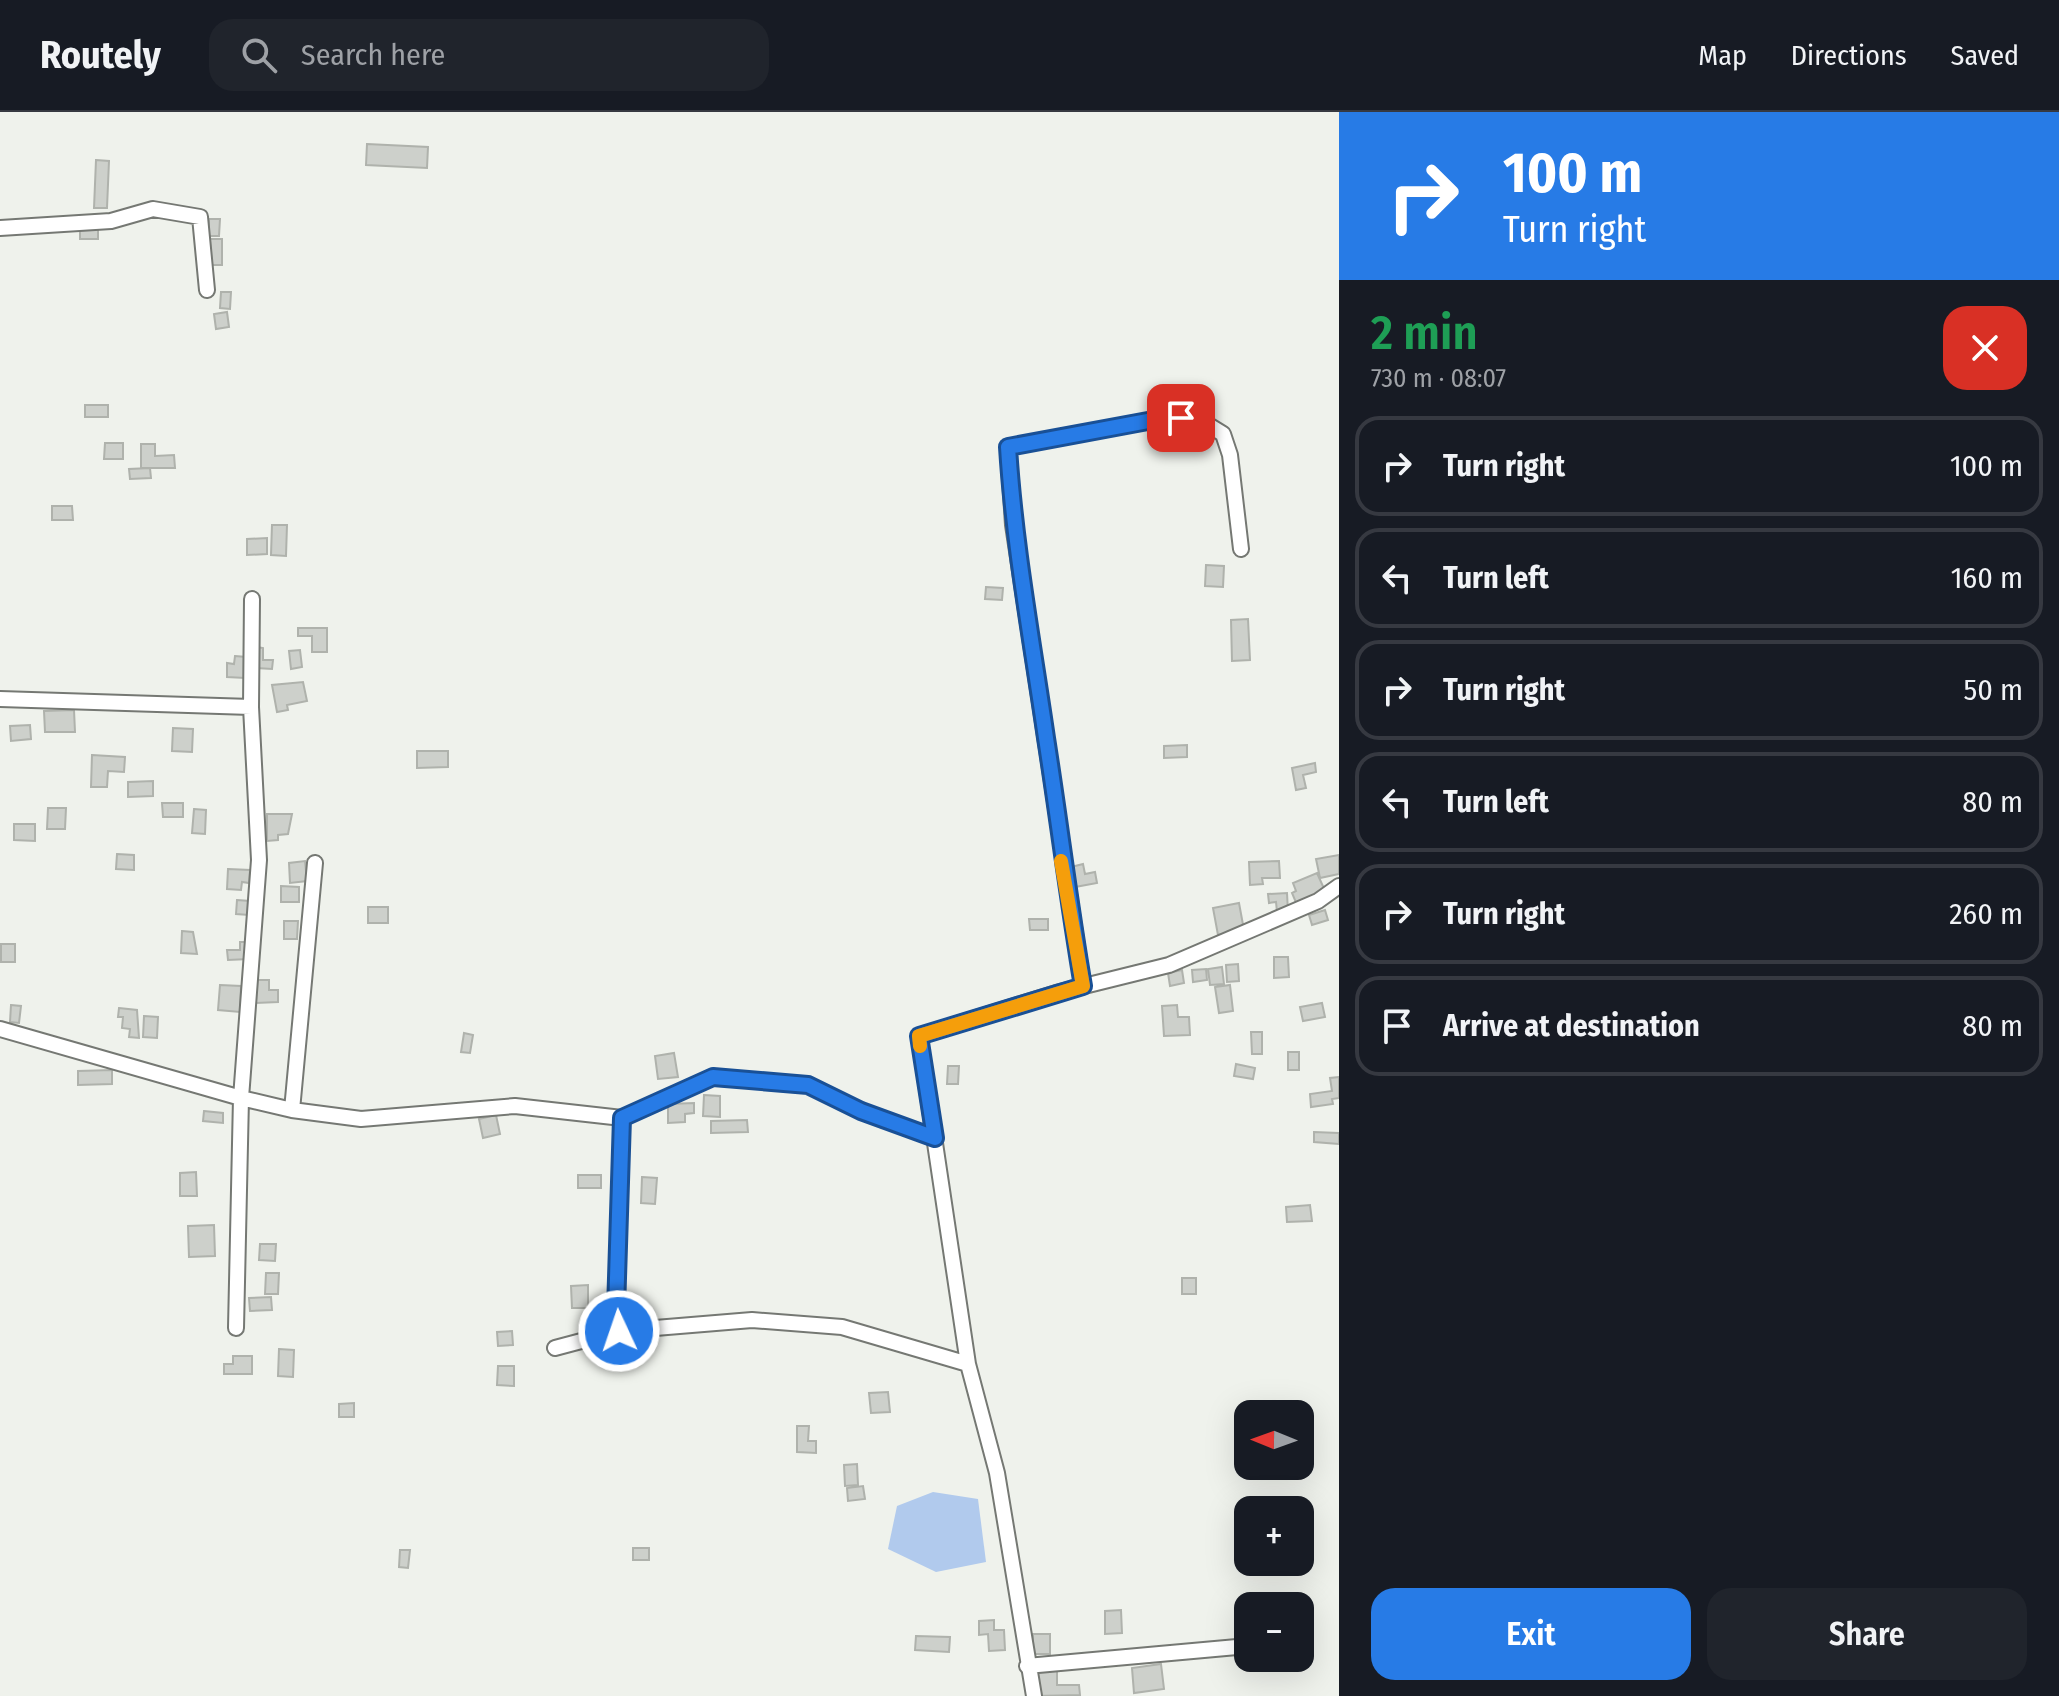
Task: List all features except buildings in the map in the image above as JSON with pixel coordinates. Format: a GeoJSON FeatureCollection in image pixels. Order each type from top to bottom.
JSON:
{"type":"FeatureCollection","features":[{"type":"Feature","properties":{"kind":"street"},"geometry":{"type":"LineString","coordinates":[[0,228],[111,221],[153,209],[200,217],[207,290]]}},
{"type":"Feature","properties":{"kind":"street"},"geometry":{"type":"LineString","coordinates":[[1083,986],[1061,862],[1054,785],[1013,525],[1008,447],[1164,418],[1197,418],[1223,434],[1227,445],[1241,549]]}},
{"type":"Feature","properties":{"kind":"street"},"geometry":{"type":"LineString","coordinates":[[236,1328],[241,1098],[259,860],[251,707],[252,599]]}},
{"type":"Feature","properties":{"kind":"street"},"geometry":{"type":"LineString","coordinates":[[0,699],[251,707]]}},
{"type":"Feature","properties":{"kind":"street"},"geometry":{"type":"LineString","coordinates":[[292,1110],[315,863]]}},
{"type":"Feature","properties":{"kind":"street"},"geometry":{"type":"LineString","coordinates":[[1034,1696],[997,1473],[968,1364],[919,1036],[1083,986],[1169,965],[1318,901],[1339,886]]}},
{"type":"Feature","properties":{"kind":"street"},"geometry":{"type":"LineString","coordinates":[[0,1029],[241,1098],[292,1110],[361,1119],[515,1106],[622,1118],[713,1077],[808,1085],[861,1111],[935,1138]]}},
{"type":"Feature","properties":{"kind":"street"},"geometry":{"type":"LineString","coordinates":[[619,1331],[616,1310],[622,1118]]}},
{"type":"Feature","properties":{"kind":"street"},"geometry":{"type":"LineString","coordinates":[[555,1348],[619,1331],[752,1320],[842,1327],[968,1364]]}},
{"type":"Feature","properties":{"kind":"street"},"geometry":{"type":"LineString","coordinates":[[1027,1666],[1234,1647]]}},
{"type":"Feature","properties":{"kind":"water"},"geometry":{"type":"Polygon","coordinates":[[[933,1492],[978,1499],[986,1562],[936,1572],[888,1549],[897,1506],[933,1492]]]}},
{"type":"Feature","properties":{"kind":"slow traffic"},"geometry":{"type":"LineString","coordinates":[[920,1046],[919,1036],[1083,986],[1061,861]]}},
{"type":"Feature","properties":{"kind":"route"},"geometry":{"type":"LineString","coordinates":[[619,1331],[616,1310],[622,1118],[713,1077],[808,1085],[861,1111],[935,1138],[919,1036],[1083,986],[1061,862],[1054,785],[1013,525],[1008,447],[1164,418],[1181,418]]}}]}
